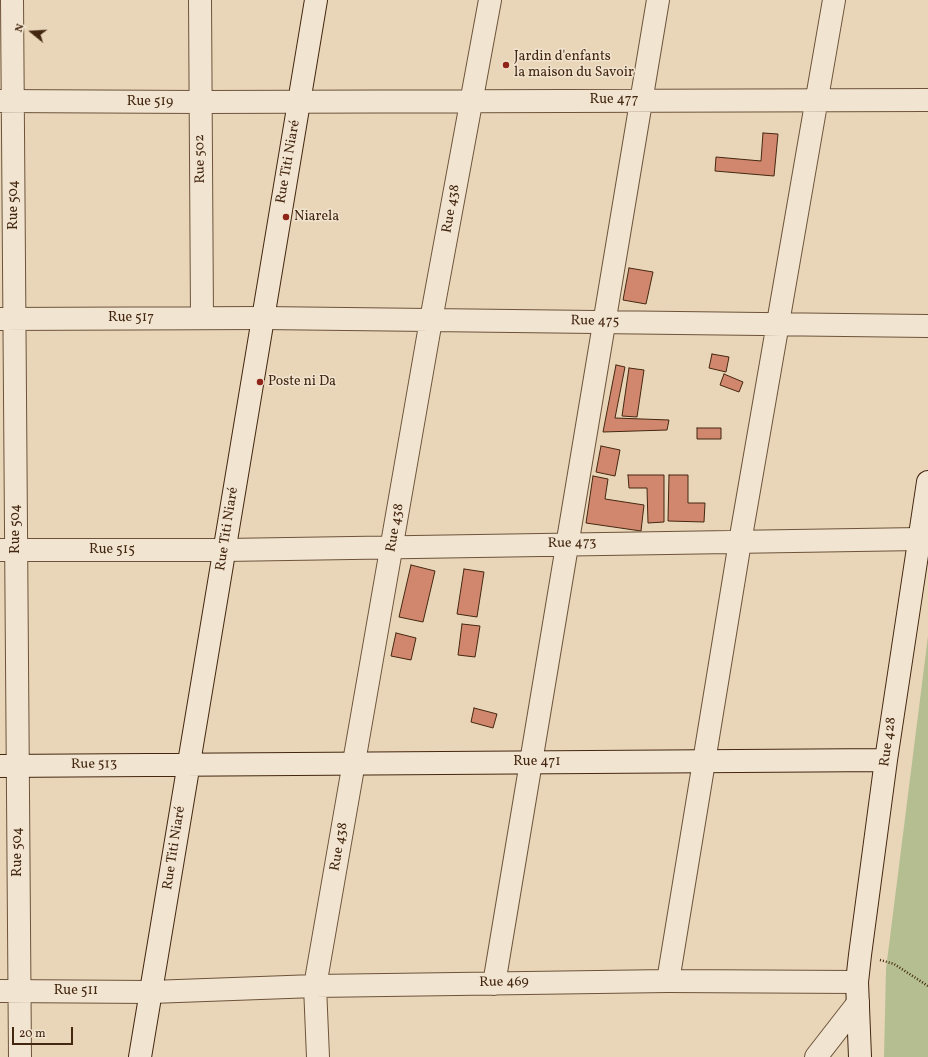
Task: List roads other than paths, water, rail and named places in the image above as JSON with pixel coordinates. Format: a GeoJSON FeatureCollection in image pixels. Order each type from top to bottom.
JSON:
{"type":"FeatureCollection","features":[{"type":"Feature","properties":{"kind":"street","name":"Rue 504"},"geometry":{"type":"LineString","coordinates":[[12,0],[6,101],[10,991],[20,1057]]}},
{"type":"Feature","properties":{"kind":"street","name":"Rue 502"},"geometry":{"type":"LineString","coordinates":[[200,0],[202,318]]}},
{"type":"Feature","properties":{"kind":"street","name":"Rue Titi Niaré"},"geometry":{"type":"LineString","coordinates":[[140,1057],[316,0]]}},
{"type":"Feature","properties":{"kind":"street","name":"Rue 438"},"geometry":{"type":"LineString","coordinates":[[318,1057],[315,986],[490,0]]}},
{"type":"Feature","properties":{"kind":"street"},"geometry":{"type":"LineString","coordinates":[[494,984],[603,322],[658,0]]}},
{"type":"Feature","properties":{"kind":"street"},"geometry":{"type":"LineString","coordinates":[[668,981],[740,542],[834,0]]}},
{"type":"Feature","properties":{"kind":"street","name":"Rue 519"},"geometry":{"type":"LineString","coordinates":[[6,101],[200,102],[299,100]]}},
{"type":"Feature","properties":{"kind":"street","name":"Rue 477"},"geometry":{"type":"LineString","coordinates":[[299,100],[928,100]]}},
{"type":"Feature","properties":{"kind":"street","name":"Rue 475"},"geometry":{"type":"LineString","coordinates":[[263,318],[928,326]]}},
{"type":"Feature","properties":{"kind":"street","name":"Rue 517"},"geometry":{"type":"LineString","coordinates":[[7,319],[263,318]]}},
{"type":"Feature","properties":{"kind":"street","name":"Rue 428"},"geometry":{"type":"LineString","coordinates":[[860,1057],[858,992],[860,955],[886,760],[928,482]]}},
{"type":"Feature","properties":{"kind":"street","name":"Rue 473"},"geometry":{"type":"LineString","coordinates":[[224,550],[920,539]]}},
{"type":"Feature","properties":{"kind":"street","name":"Rue 515"},"geometry":{"type":"LineString","coordinates":[[8,550],[224,550]]}},
{"type":"Feature","properties":{"kind":"street","name":"Rue 471"},"geometry":{"type":"LineString","coordinates":[[189,764],[886,760]]}},
{"type":"Feature","properties":{"kind":"street","name":"Rue 513"},"geometry":{"type":"LineString","coordinates":[[9,766],[189,764]]}},
{"type":"Feature","properties":{"kind":"street","name":"Rue 469"},"geometry":{"type":"LineString","coordinates":[[151,992],[315,986],[668,981],[858,992]]}},
{"type":"Feature","properties":{"kind":"street","name":"Rue 511"},"geometry":{"type":"LineString","coordinates":[[10,991],[151,992]]}},
{"type":"Feature","properties":{"kind":"street"},"geometry":{"type":"LineString","coordinates":[[816,1057],[858,992]]}},
{"type":"Feature","properties":{"kind":"place","name":"Jardin d'enfants la maison du Savoir"},"geometry":{"type":"Point","coordinates":[506,65]}},
{"type":"Feature","properties":{"kind":"place","name":"Niarela"},"geometry":{"type":"Point","coordinates":[286,217]}},
{"type":"Feature","properties":{"kind":"place","name":"Poste ni Da"},"geometry":{"type":"Point","coordinates":[260,382]}}]}
